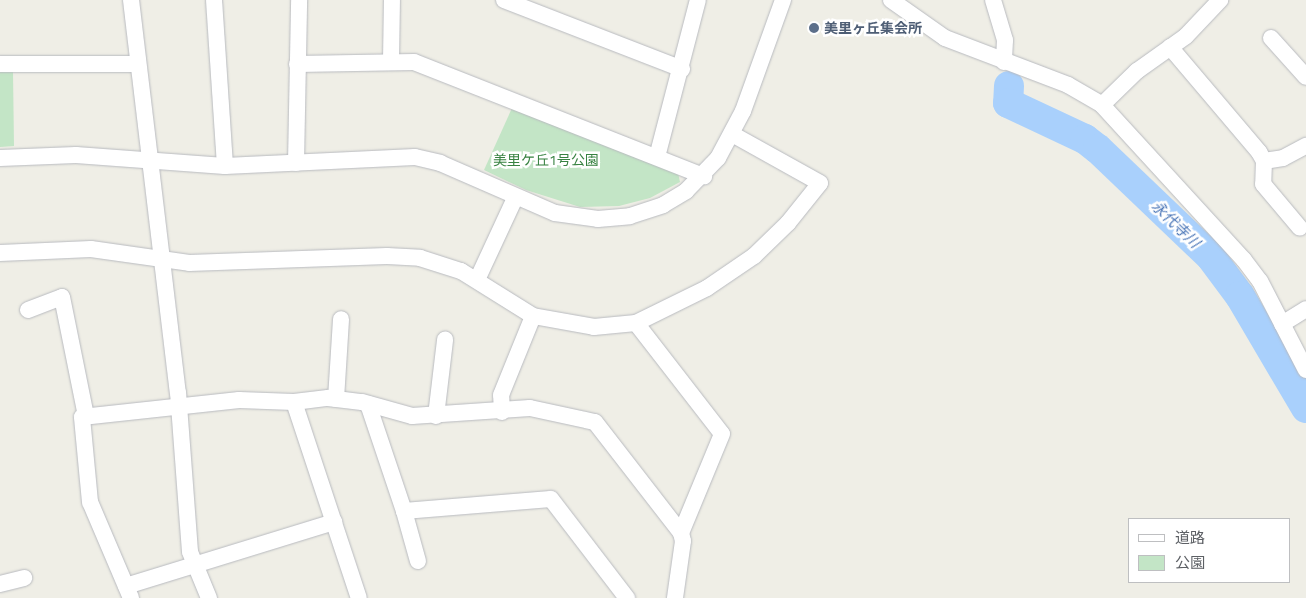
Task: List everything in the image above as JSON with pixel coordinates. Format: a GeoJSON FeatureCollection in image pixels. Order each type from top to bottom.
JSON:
{"type":"FeatureCollection","features":[{"type":"Feature","properties":{"kind":"street"},"geometry":{"type":"LineString","coordinates":[[131,0],[163,260],[179,407],[193,565],[209,598]]}},
{"type":"Feature","properties":{"kind":"street"},"geometry":{"type":"LineString","coordinates":[[214,0],[225,166]]}},
{"type":"Feature","properties":{"kind":"street"},"geometry":{"type":"LineString","coordinates":[[296,163],[300,0]]}},
{"type":"Feature","properties":{"kind":"street"},"geometry":{"type":"LineString","coordinates":[[391,61],[392,0]]}},
{"type":"Feature","properties":{"kind":"street"},"geometry":{"type":"LineString","coordinates":[[504,0],[682,69]]}},
{"type":"Feature","properties":{"kind":"street"},"geometry":{"type":"LineString","coordinates":[[657,157],[682,69],[698,0]]}},
{"type":"Feature","properties":{"kind":"street"},"geometry":{"type":"LineString","coordinates":[[0,158],[76,155],[225,166],[415,157],[440,163],[515,198],[555,213],[580,219],[615,218],[663,205],[704,176],[732,134],[782,0]]}},
{"type":"Feature","properties":{"kind":"street"},"geometry":{"type":"LineString","coordinates":[[891,0],[945,38],[1068,85],[1102,105],[1244,260],[1260,281],[1306,370]]}},
{"type":"Feature","properties":{"kind":"street"},"geometry":{"type":"LineString","coordinates":[[992,0],[1005,40],[1004,62]]}},
{"type":"Feature","properties":{"kind":"street"},"geometry":{"type":"LineString","coordinates":[[1102,105],[1137,71],[1186,36],[1220,0]]}},
{"type":"Feature","properties":{"kind":"street"},"geometry":{"type":"LineString","coordinates":[[1271,38],[1306,76]]}},
{"type":"Feature","properties":{"kind":"street"},"geometry":{"type":"LineString","coordinates":[[1170,48],[1264,161],[1262,184],[1300,228]]}},
{"type":"Feature","properties":{"kind":"street"},"geometry":{"type":"LineString","coordinates":[[297,64],[391,61],[429,67],[704,176]]}},
{"type":"Feature","properties":{"kind":"street"},"geometry":{"type":"LineString","coordinates":[[0,64],[138,64]]}},
{"type":"Feature","properties":{"kind":"street"},"geometry":{"type":"LineString","coordinates":[[0,253],[91,250],[189,263],[403,257],[446,266],[477,280],[533,316],[594,327],[636,323],[707,288],[754,256],[788,223],[820,183],[732,134]]}},
{"type":"Feature","properties":{"kind":"street"},"geometry":{"type":"LineString","coordinates":[[1264,161],[1283,158],[1306,146]]}},
{"type":"Feature","properties":{"kind":"street"},"geometry":{"type":"LineString","coordinates":[[477,280],[515,198]]}},
{"type":"Feature","properties":{"kind":"street"},"geometry":{"type":"LineString","coordinates":[[28,310],[62,297],[86,416]]}},
{"type":"Feature","properties":{"kind":"street"},"geometry":{"type":"LineString","coordinates":[[1282,324],[1306,309]]}},
{"type":"Feature","properties":{"kind":"street"},"geometry":{"type":"LineString","coordinates":[[502,412],[501,395],[533,316]]}},
{"type":"Feature","properties":{"kind":"street"},"geometry":{"type":"LineString","coordinates":[[336,399],[341,319]]}},
{"type":"Feature","properties":{"kind":"street"},"geometry":{"type":"LineString","coordinates":[[636,323],[722,434],[681,533]]}},
{"type":"Feature","properties":{"kind":"street"},"geometry":{"type":"LineString","coordinates":[[436,416],[445,340]]}},
{"type":"Feature","properties":{"kind":"street"},"geometry":{"type":"LineString","coordinates":[[334,522],[193,565],[129,592],[90,502],[82,417],[240,400],[294,402],[336,399],[368,404],[412,416],[502,412],[530,408],[595,422],[681,533],[683,541],[674,598]]}},
{"type":"Feature","properties":{"kind":"street"},"geometry":{"type":"LineString","coordinates":[[294,402],[359,598]]}},
{"type":"Feature","properties":{"kind":"street"},"geometry":{"type":"LineString","coordinates":[[368,404],[404,511],[418,561]]}},
{"type":"Feature","properties":{"kind":"street"},"geometry":{"type":"LineString","coordinates":[[404,511],[551,499],[627,598]]}},
{"type":"Feature","properties":{"kind":"street"},"geometry":{"type":"LineString","coordinates":[[0,584],[24,578]]}},
{"type":"Feature","properties":{"kind":"green space"},"geometry":{"type":"Polygon","coordinates":[[[0,70],[13,72],[14,146],[0,147],[0,70]]]}},
{"type":"Feature","properties":{"kind":"green space","name":"美里ケ丘1号公園"},"geometry":{"type":"Polygon","coordinates":[[[512,108],[678,173],[680,182],[650,198],[619,206],[580,207],[526,190],[484,170],[512,108]]]}},
{"type":"Feature","properties":{"kind":"waterway","name":"永代寺川"},"geometry":{"type":"LineString","coordinates":[[1009,86],[1008,103],[1085,139],[1098,149],[1211,257],[1240,296],[1306,408]]}},
{"type":"Feature","properties":{"kind":"place","name":"美里ヶ丘集会所"},"geometry":{"type":"Point","coordinates":[814,28]}}]}
